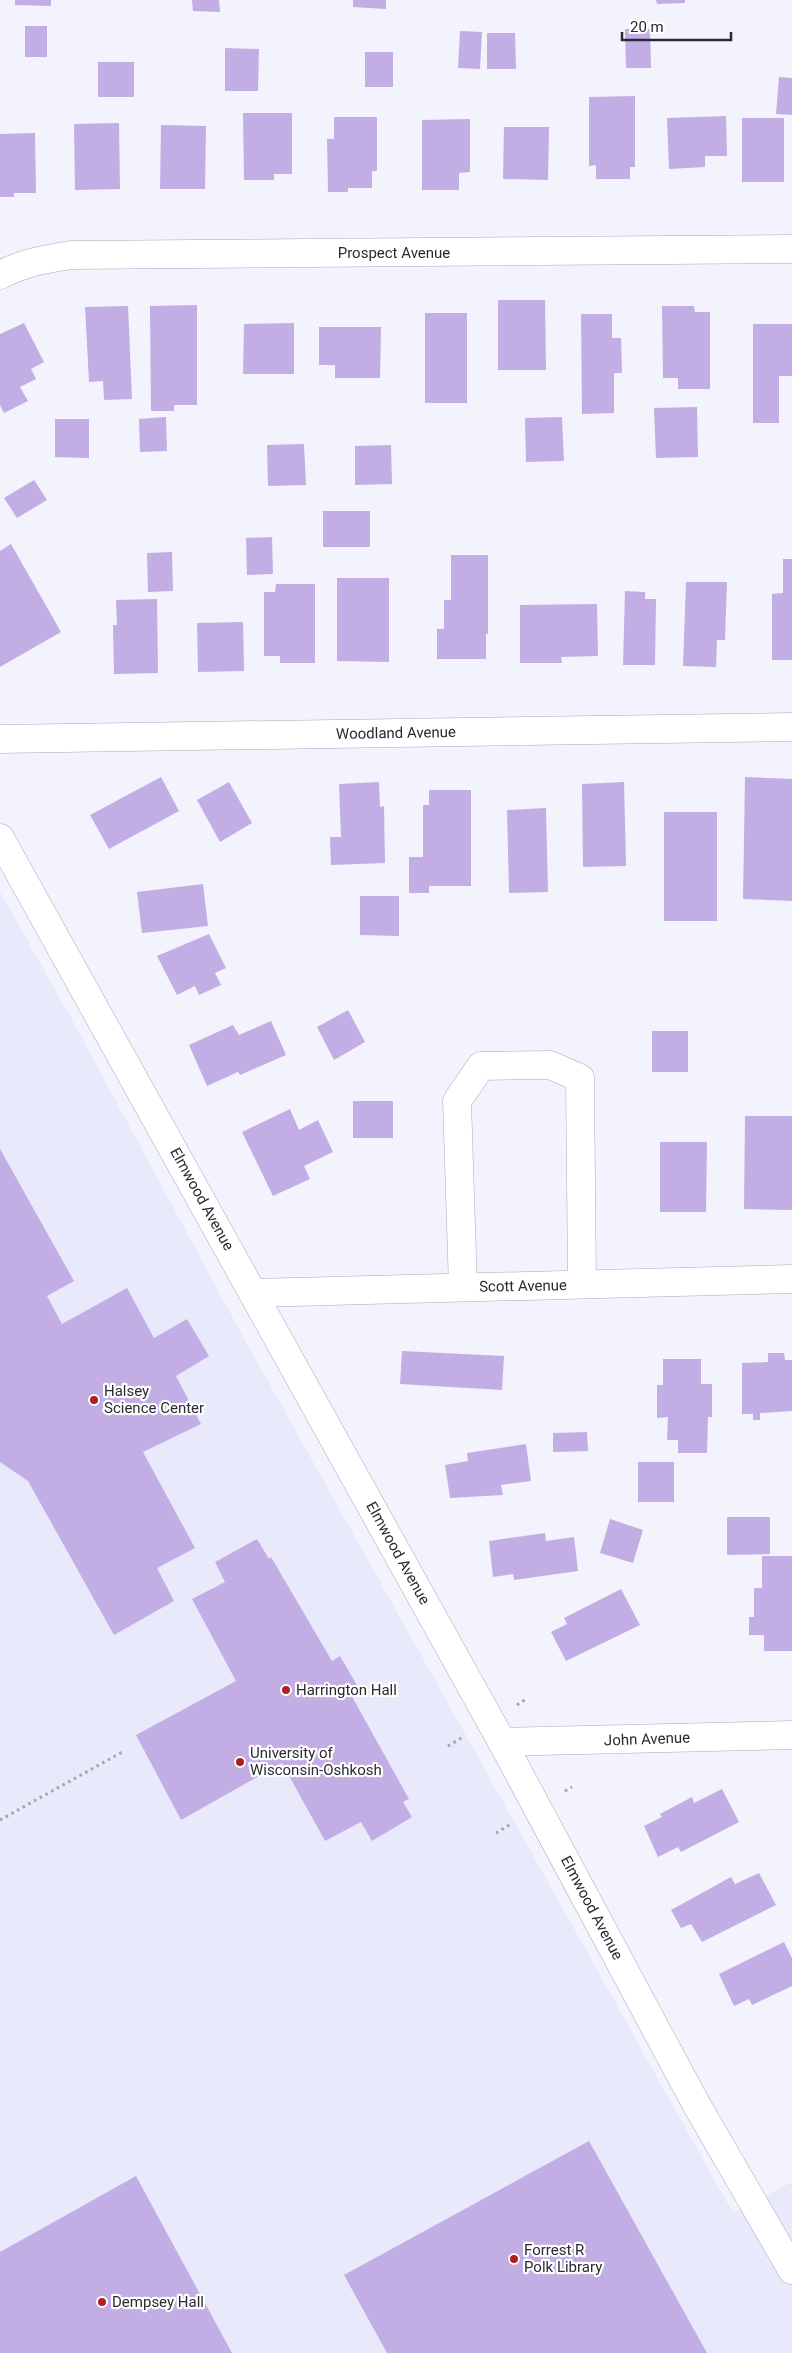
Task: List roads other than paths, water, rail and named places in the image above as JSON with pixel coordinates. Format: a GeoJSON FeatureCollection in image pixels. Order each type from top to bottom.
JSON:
{"type":"FeatureCollection","features":[{"type":"Feature","properties":{"kind":"street","name":"Prospect Avenue"},"geometry":{"type":"LineString","coordinates":[[0,275],[14,268],[42,259],[71,256],[792,249]]}},
{"type":"Feature","properties":{"kind":"street","name":"Woodland Avenue"},"geometry":{"type":"LineString","coordinates":[[0,739],[792,727]]}},
{"type":"Feature","properties":{"kind":"street","name":"Elmwood Avenue"},"geometry":{"type":"LineString","coordinates":[[0,838],[255,1294],[502,1742],[695,2102],[792,2270]]}},
{"type":"Feature","properties":{"kind":"street"},"geometry":{"type":"LineString","coordinates":[[464,1287],[457,1101],[481,1066],[550,1065],[580,1078],[582,1284]]}},
{"type":"Feature","properties":{"kind":"street","name":"Scott Avenue"},"geometry":{"type":"LineString","coordinates":[[255,1294],[792,1279]]}},
{"type":"Feature","properties":{"kind":"street","name":"John Avenue"},"geometry":{"type":"LineString","coordinates":[[502,1742],[792,1735]]}},
{"type":"Feature","properties":{"kind":"place","name":"Halsey Science Center"},"geometry":{"type":"Point","coordinates":[94,1400]}},
{"type":"Feature","properties":{"kind":"place","name":"Harrington Hall"},"geometry":{"type":"Point","coordinates":[286,1690]}},
{"type":"Feature","properties":{"kind":"place","name":"University of Wisconsin-Oshkosh"},"geometry":{"type":"Point","coordinates":[240,1762]}},
{"type":"Feature","properties":{"kind":"place","name":"Forrest R Polk Library"},"geometry":{"type":"Point","coordinates":[514,2259]}},
{"type":"Feature","properties":{"kind":"place","name":"Dempsey Hall"},"geometry":{"type":"Point","coordinates":[102,2302]}}]}
